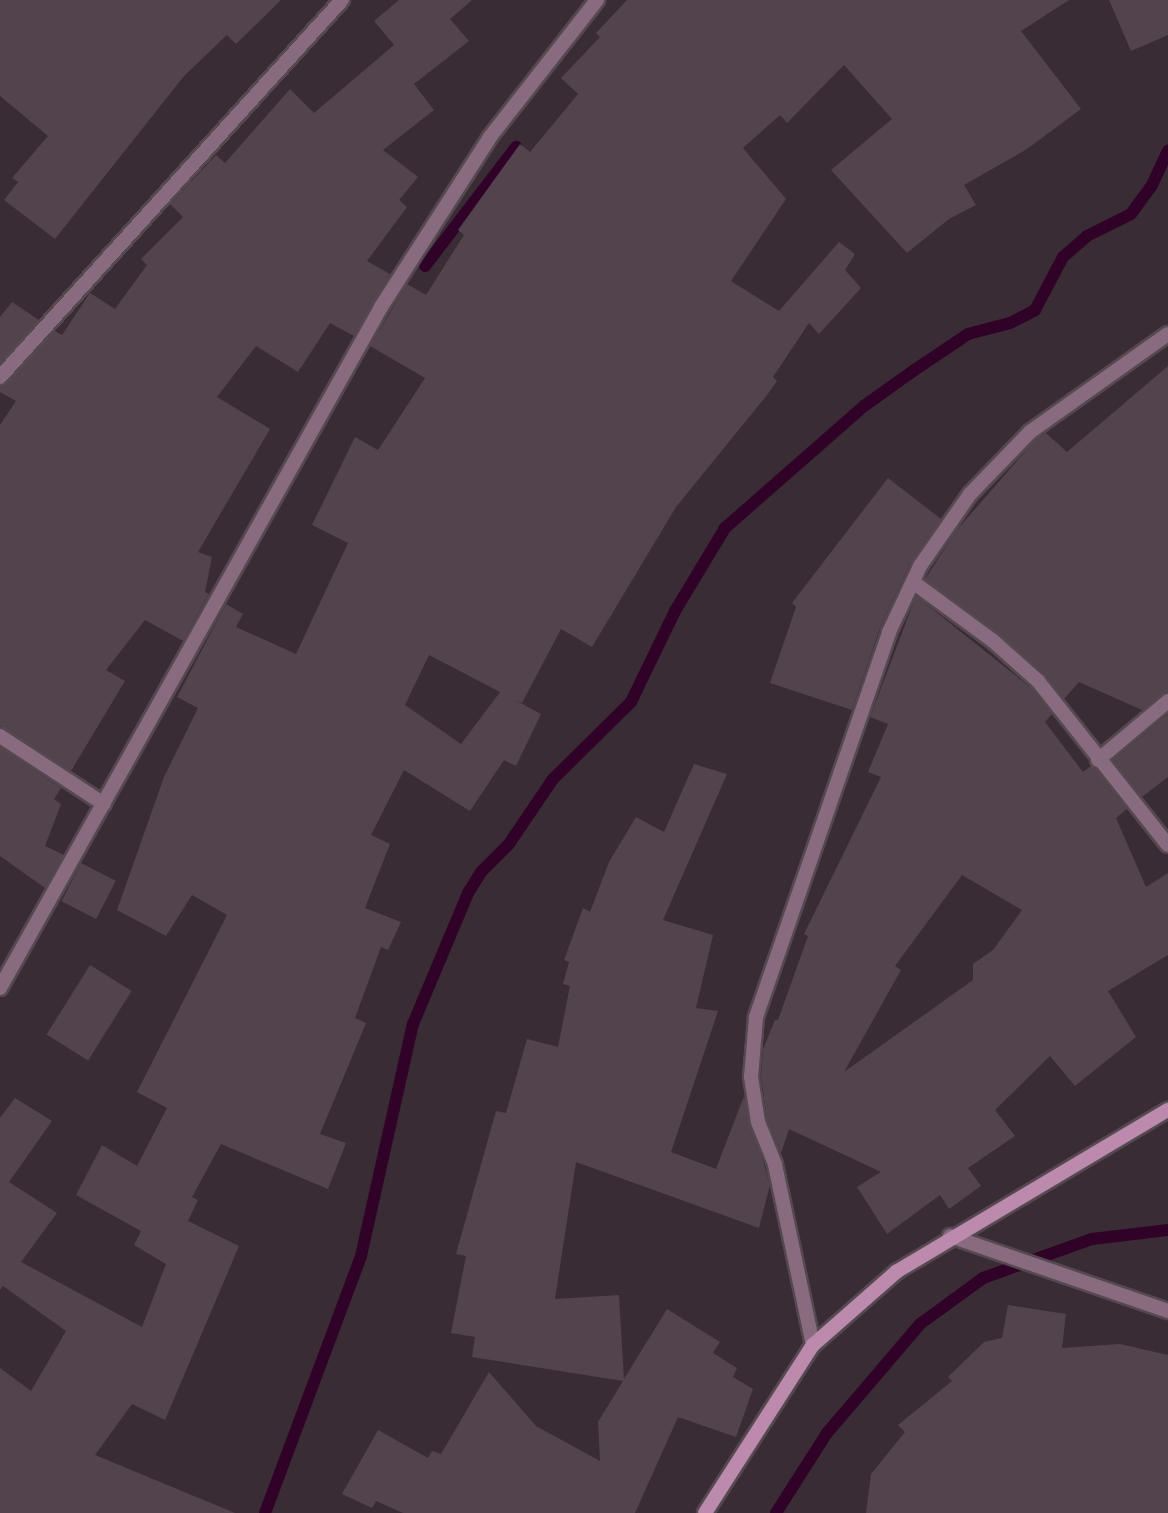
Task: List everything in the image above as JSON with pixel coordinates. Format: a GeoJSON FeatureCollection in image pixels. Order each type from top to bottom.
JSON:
{"type":"FeatureCollection","features":[{"type":"Feature","properties":{"kind":"main road"},"geometry":{"type":"LineString","coordinates":[[705,1513],[813,1345],[896,1272],[950,1236],[1168,1110]]}},
{"type":"Feature","properties":{"kind":"street"},"geometry":{"type":"LineString","coordinates":[[0,377],[342,0]]}},
{"type":"Feature","properties":{"kind":"street"},"geometry":{"type":"LineString","coordinates":[[0,988],[381,307],[490,137],[597,0]]}},
{"type":"Feature","properties":{"kind":"street"},"geometry":{"type":"LineString","coordinates":[[813,1345],[775,1164],[758,1122],[751,1077],[756,1017],[889,632],[913,582],[970,494],[1030,432],[1168,334]]}},
{"type":"Feature","properties":{"kind":"street"},"geometry":{"type":"LineString","coordinates":[[913,582],[992,640],[1038,681],[1097,761],[1168,845]]}},
{"type":"Feature","properties":{"kind":"street"},"geometry":{"type":"LineString","coordinates":[[1097,761],[1168,701]]}},
{"type":"Feature","properties":{"kind":"street"},"geometry":{"type":"LineString","coordinates":[[0,736],[104,804]]}},
{"type":"Feature","properties":{"kind":"street"},"geometry":{"type":"LineString","coordinates":[[950,1236],[1168,1311]]}},
{"type":"Feature","properties":{"kind":"building"},"geometry":{"type":"Polygon","coordinates":[[[0,0],[281,0],[236,44],[227,35],[184,76],[55,239],[4,200],[18,182],[12,178],[48,136],[0,96],[0,0]]]}},
{"type":"Feature","properties":{"kind":"building"},"geometry":{"type":"Polygon","coordinates":[[[399,0],[472,0],[450,19],[469,41],[414,84],[434,110],[383,150],[418,177],[399,200],[407,207],[367,261],[390,274],[354,336],[330,323],[298,372],[256,346],[217,397],[270,429],[198,552],[212,557],[205,592],[209,594],[183,641],[145,620],[106,670],[125,681],[71,771],[0,726],[0,425],[16,401],[0,392],[0,386],[55,331],[62,335],[90,293],[115,309],[147,265],[141,259],[183,217],[170,204],[216,155],[225,163],[290,89],[314,113],[394,45],[374,21],[399,0]]]}},
{"type":"Feature","properties":{"kind":"building"},"geometry":{"type":"Polygon","coordinates":[[[627,0],[1069,0],[1021,31],[1081,109],[1027,149],[964,185],[976,205],[949,219],[907,253],[831,170],[892,119],[844,65],[787,123],[780,115],[743,148],[786,199],[731,281],[779,311],[839,242],[855,254],[845,270],[861,288],[819,334],[809,323],[773,377],[777,381],[767,395],[676,507],[592,647],[561,629],[522,703],[515,700],[541,714],[516,766],[504,760],[470,811],[404,770],[371,835],[390,844],[365,908],[401,922],[388,950],[381,947],[355,1018],[366,1023],[320,1134],[346,1143],[328,1189],[221,1144],[192,1197],[198,1200],[188,1221],[239,1246],[165,1420],[132,1404],[95,1455],[235,1513],[0,1513],[0,1368],[31,1391],[66,1331],[3,1286],[0,1290],[0,1118],[15,1098],[52,1121],[9,1182],[57,1213],[21,1262],[142,1327],[166,1264],[134,1245],[141,1231],[76,1195],[102,1145],[137,1166],[167,1108],[137,1092],[227,915],[192,895],[166,936],[117,910],[164,777],[198,708],[177,697],[226,604],[243,614],[236,627],[296,654],[348,543],[312,525],[355,437],[378,450],[425,378],[370,346],[407,284],[426,295],[464,235],[458,230],[520,144],[530,152],[578,94],[561,78],[600,37],[596,33],[627,0]],[[429,655],[405,705],[461,744],[500,692],[429,655]]]}},
{"type":"Feature","properties":{"kind":"building"},"geometry":{"type":"Polygon","coordinates":[[[1109,0],[1168,0],[1168,35],[1131,51],[1109,0]]]}},
{"type":"Feature","properties":{"kind":"building"},"geometry":{"type":"Polygon","coordinates":[[[12,302],[39,320],[0,363],[0,317],[12,302]]]}},
{"type":"Feature","properties":{"kind":"building"},"geometry":{"type":"Polygon","coordinates":[[[1168,366],[1168,692],[1142,710],[1079,682],[1064,699],[1045,674],[998,633],[925,579],[956,531],[1036,439],[1046,433],[1067,452],[1168,366]]]}},
{"type":"Feature","properties":{"kind":"building"},"geometry":{"type":"Polygon","coordinates":[[[888,478],[941,519],[911,562],[880,628],[852,710],[770,683],[796,607],[792,603],[888,478]]]}},
{"type":"Feature","properties":{"kind":"building"},"geometry":{"type":"Polygon","coordinates":[[[916,596],[1031,688],[1052,714],[1045,722],[1083,772],[1091,766],[1096,769],[1127,809],[1116,818],[1146,887],[1168,873],[1168,955],[1108,991],[1136,1037],[1075,1086],[1050,1056],[995,1110],[1015,1136],[968,1168],[981,1186],[949,1209],[940,1195],[887,1234],[857,1187],[881,1172],[789,1129],[781,1153],[767,1119],[761,1077],[763,1049],[775,1020],[778,1020],[808,936],[804,934],[881,777],[868,772],[888,724],[870,717],[916,596]],[[962,875],[895,966],[901,970],[844,1072],[973,980],[973,964],[993,950],[1022,910],[962,875]]]}},
{"type":"Feature","properties":{"kind":"building"},"geometry":{"type":"Polygon","coordinates":[[[1168,714],[1168,777],[1142,797],[1113,760],[1168,714]]]}},
{"type":"Feature","properties":{"kind":"building"},"geometry":{"type":"Polygon","coordinates":[[[0,747],[61,788],[54,799],[61,804],[45,846],[64,855],[45,888],[0,856],[0,747]]]}},
{"type":"Feature","properties":{"kind":"building"},"geometry":{"type":"Polygon","coordinates":[[[694,764],[727,774],[663,920],[713,935],[696,1008],[718,1011],[671,1152],[716,1169],[744,1096],[770,1185],[759,1228],[576,1162],[555,1299],[619,1295],[624,1379],[667,1309],[720,1342],[713,1353],[737,1368],[733,1377],[753,1389],[736,1437],[678,1417],[635,1513],[403,1513],[376,1501],[372,1508],[342,1494],[378,1430],[428,1458],[432,1451],[441,1454],[489,1372],[536,1426],[600,1461],[598,1422],[623,1381],[472,1357],[475,1337],[451,1333],[466,1256],[456,1254],[496,1111],[506,1113],[527,1039],[558,1047],[570,986],[563,984],[569,962],[564,960],[583,908],[590,912],[609,862],[636,817],[664,832],[694,764]]]}},
{"type":"Feature","properties":{"kind":"building"},"geometry":{"type":"Polygon","coordinates":[[[81,863],[116,881],[96,919],[61,901],[81,863]]]}},
{"type":"Feature","properties":{"kind":"building"},"geometry":{"type":"Polygon","coordinates":[[[90,965],[132,991],[88,1061],[47,1035],[90,965]]]}},
{"type":"Feature","properties":{"kind":"building"},"geometry":{"type":"Polygon","coordinates":[[[1008,1305],[1066,1314],[1062,1348],[1120,1344],[1168,1355],[1168,1513],[866,1513],[871,1474],[905,1432],[898,1425],[952,1381],[948,1377],[984,1342],[1002,1338],[1008,1305]]]}},
{"type":"Feature","properties":{"kind":"waterway"},"geometry":{"type":"LineString","coordinates":[[425,266],[516,147]]}},
{"type":"Feature","properties":{"kind":"waterway"},"geometry":{"type":"LineString","coordinates":[[265,1513],[361,1256],[413,1024],[468,893],[482,871],[509,844],[553,779],[631,702],[675,611],[725,528],[864,406],[913,371],[968,334],[1010,323],[1035,310],[1063,257],[1087,236],[1131,214],[1152,185],[1168,151]]}},
{"type":"Feature","properties":{"kind":"waterway"},"geometry":{"type":"LineString","coordinates":[[776,1513],[827,1433],[920,1324],[983,1278],[1092,1239],[1168,1230]]}}]}
